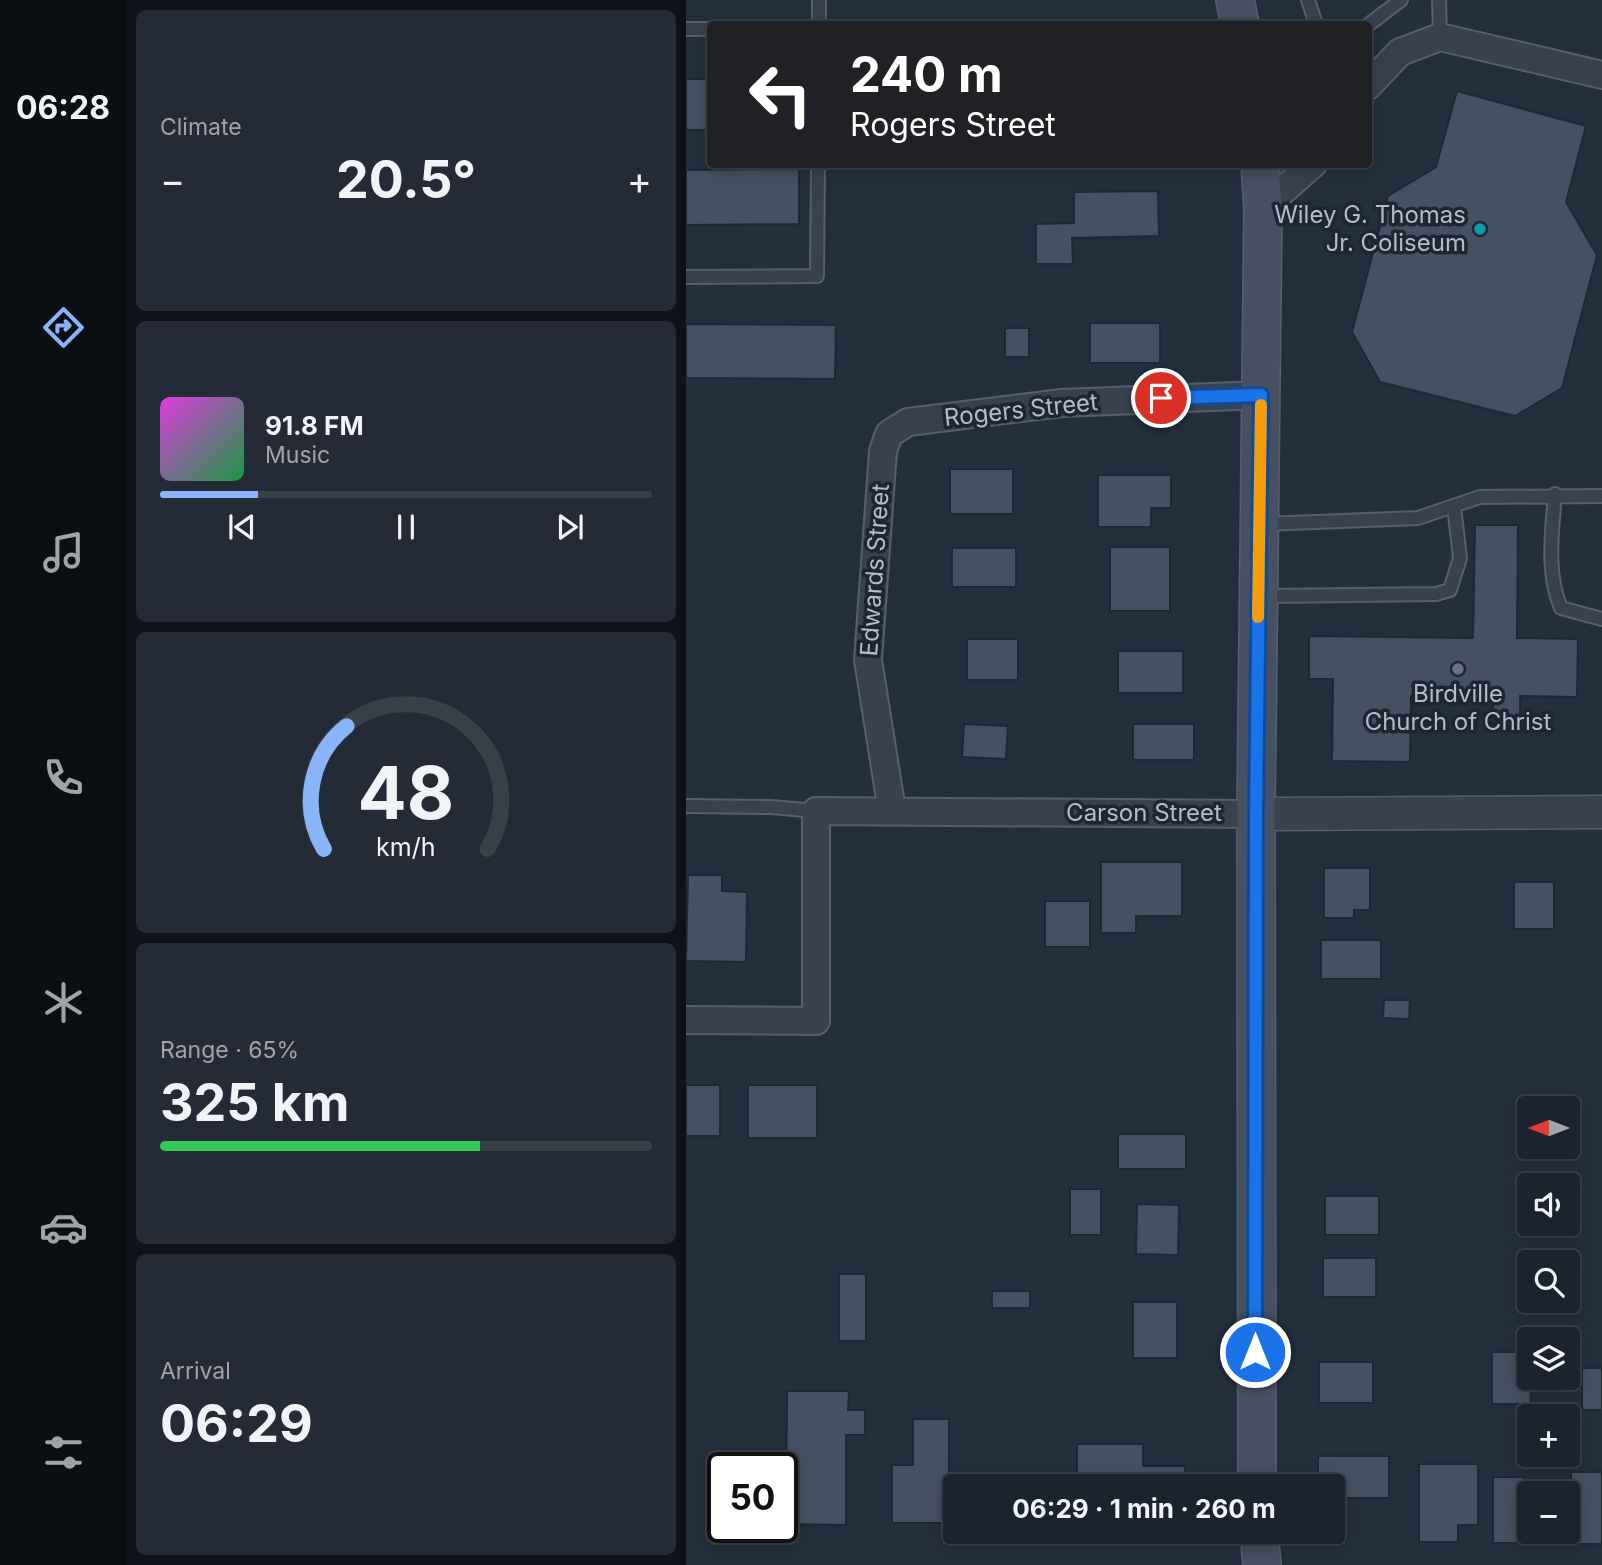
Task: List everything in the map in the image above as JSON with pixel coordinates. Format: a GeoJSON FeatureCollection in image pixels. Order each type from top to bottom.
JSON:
{"type":"FeatureCollection","features":[{"type":"Feature","properties":{"kind":"main road"},"geometry":{"type":"LineString","coordinates":[[1235,0],[1239,21]]}},
{"type":"Feature","properties":{"kind":"main road"},"geometry":{"type":"LineString","coordinates":[[1257,1474],[1256,814],[1263,208],[1260,168]]}},
{"type":"Feature","properties":{"kind":"main road"},"geometry":{"type":"LineString","coordinates":[[1260,1544],[1262,1565]]}},
{"type":"Feature","properties":{"kind":"street"},"geometry":{"type":"LineString","coordinates":[[1372,82],[1400,52],[1440,37],[1602,75]]}},
{"type":"Feature","properties":{"kind":"street"},"geometry":{"type":"LineString","coordinates":[[1263,208],[1308,168]]}},
{"type":"Feature","properties":{"kind":"street","name":"Rogers Street"},"geometry":{"type":"LineString","coordinates":[[908,422],[1062,402],[1261,395]]}},
{"type":"Feature","properties":{"kind":"street","name":"Edwards Street"},"geometry":{"type":"LineString","coordinates":[[892,811],[868,660],[883,451],[889,434],[908,422]]}},
{"type":"Feature","properties":{"kind":"street"},"geometry":{"type":"LineString","coordinates":[[686,1020],[816,1021],[816,811]]}},
{"type":"Feature","properties":{"kind":"street","name":"Carson Street"},"geometry":{"type":"LineString","coordinates":[[816,811],[1256,814],[1602,812]]}},
{"type":"Feature","properties":{"kind":"lane"},"geometry":{"type":"LineString","coordinates":[[819,0],[819,21]]}},
{"type":"Feature","properties":{"kind":"lane"},"geometry":{"type":"LineString","coordinates":[[1308,0],[1315,21]]}},
{"type":"Feature","properties":{"kind":"lane"},"geometry":{"type":"LineString","coordinates":[[1372,22],[1401,0]]}},
{"type":"Feature","properties":{"kind":"lane"},"geometry":{"type":"LineString","coordinates":[[1439,0],[1440,37]]}},
{"type":"Feature","properties":{"kind":"lane"},"geometry":{"type":"LineString","coordinates":[[686,29],[707,29]]}},
{"type":"Feature","properties":{"kind":"lane"},"geometry":{"type":"LineString","coordinates":[[686,277],[817,276],[818,168]]}},
{"type":"Feature","properties":{"kind":"lane"},"geometry":{"type":"LineString","coordinates":[[1555,494],[1552,533],[1555,595],[1561,608],[1602,619]]}},
{"type":"Feature","properties":{"kind":"lane"},"geometry":{"type":"LineString","coordinates":[[1259,524],[1418,518],[1480,496],[1602,496]]}},
{"type":"Feature","properties":{"kind":"lane"},"geometry":{"type":"LineString","coordinates":[[1258,596],[1436,594],[1450,590],[1460,558],[1454,506]]}},
{"type":"Feature","properties":{"kind":"lane","name":"Carson Street"},"geometry":{"type":"LineString","coordinates":[[686,806],[771,807],[816,811]]}},
{"type":"Feature","properties":{"kind":"building"},"geometry":{"type":"Polygon","coordinates":[[[686,79],[707,79],[707,130],[686,130],[686,79]]]}},
{"type":"Feature","properties":{"kind":"building","name":"Wiley G. Thomas Jr. Coliseum"},"geometry":{"type":"Polygon","coordinates":[[[1457,91],[1586,126],[1566,202],[1597,255],[1562,388],[1515,416],[1380,382],[1352,332],[1388,196],[1436,167],[1457,91]]]}},
{"type":"Feature","properties":{"kind":"building"},"geometry":{"type":"Polygon","coordinates":[[[799,169],[799,224],[686,225],[686,170],[799,169]]]}},
{"type":"Feature","properties":{"kind":"building"},"geometry":{"type":"Polygon","coordinates":[[[1158,191],[1159,236],[1072,238],[1073,264],[1036,264],[1036,224],[1074,223],[1074,192],[1158,191]]]}},
{"type":"Feature","properties":{"kind":"building"},"geometry":{"type":"Polygon","coordinates":[[[1090,323],[1160,323],[1160,363],[1090,363],[1090,323]]]}},
{"type":"Feature","properties":{"kind":"building"},"geometry":{"type":"Polygon","coordinates":[[[686,324],[836,325],[835,379],[686,378],[686,324]]]}},
{"type":"Feature","properties":{"kind":"building"},"geometry":{"type":"Polygon","coordinates":[[[1005,328],[1029,328],[1029,357],[1005,357],[1005,328]]]}},
{"type":"Feature","properties":{"kind":"building"},"geometry":{"type":"Polygon","coordinates":[[[950,469],[1013,469],[1013,514],[950,514],[950,469]]]}},
{"type":"Feature","properties":{"kind":"building"},"geometry":{"type":"Polygon","coordinates":[[[1098,475],[1171,475],[1171,508],[1151,508],[1151,527],[1098,527],[1098,475]]]}},
{"type":"Feature","properties":{"kind":"building"},"geometry":{"type":"Polygon","coordinates":[[[1475,525],[1518,525],[1517,638],[1578,639],[1577,697],[1520,696],[1520,719],[1493,719],[1493,697],[1411,696],[1410,762],[1332,761],[1333,679],[1309,679],[1309,636],[1473,638],[1475,525]]]}},
{"type":"Feature","properties":{"kind":"building"},"geometry":{"type":"Polygon","coordinates":[[[1110,547],[1170,547],[1170,611],[1110,611],[1110,547]]]}},
{"type":"Feature","properties":{"kind":"building"},"geometry":{"type":"Polygon","coordinates":[[[952,548],[1016,548],[1016,587],[952,587],[952,548]]]}},
{"type":"Feature","properties":{"kind":"building"},"geometry":{"type":"Polygon","coordinates":[[[967,639],[1018,639],[1018,680],[967,680],[967,639]]]}},
{"type":"Feature","properties":{"kind":"building"},"geometry":{"type":"Polygon","coordinates":[[[1118,651],[1183,651],[1183,693],[1118,693],[1118,651]]]}},
{"type":"Feature","properties":{"kind":"building"},"geometry":{"type":"Polygon","coordinates":[[[964,724],[1008,726],[1006,759],[962,757],[964,724]]]}},
{"type":"Feature","properties":{"kind":"building"},"geometry":{"type":"Polygon","coordinates":[[[1133,724],[1194,724],[1194,760],[1133,760],[1133,724]]]}},
{"type":"Feature","properties":{"kind":"building"},"geometry":{"type":"Polygon","coordinates":[[[1101,862],[1182,862],[1182,916],[1136,916],[1136,933],[1101,933],[1101,862]]]}},
{"type":"Feature","properties":{"kind":"building"},"geometry":{"type":"Polygon","coordinates":[[[1324,868],[1370,868],[1370,910],[1354,910],[1354,918],[1324,918],[1324,868]]]}},
{"type":"Feature","properties":{"kind":"building"},"geometry":{"type":"Polygon","coordinates":[[[688,875],[722,875],[722,891],[747,892],[746,962],[686,961],[688,875]]]}},
{"type":"Feature","properties":{"kind":"building"},"geometry":{"type":"Polygon","coordinates":[[[1514,882],[1554,882],[1554,929],[1514,929],[1514,882]]]}},
{"type":"Feature","properties":{"kind":"building"},"geometry":{"type":"Polygon","coordinates":[[[1045,901],[1090,901],[1090,947],[1045,947],[1045,901]]]}},
{"type":"Feature","properties":{"kind":"building"},"geometry":{"type":"Polygon","coordinates":[[[1321,940],[1381,940],[1381,979],[1321,979],[1321,940]]]}},
{"type":"Feature","properties":{"kind":"building"},"geometry":{"type":"Polygon","coordinates":[[[1384,1000],[1410,1000],[1409,1019],[1383,1018],[1384,1000]]]}},
{"type":"Feature","properties":{"kind":"building"},"geometry":{"type":"Polygon","coordinates":[[[686,1085],[720,1085],[720,1136],[686,1136],[686,1085]]]}},
{"type":"Feature","properties":{"kind":"building"},"geometry":{"type":"Polygon","coordinates":[[[748,1085],[817,1085],[817,1138],[748,1138],[748,1085]]]}},
{"type":"Feature","properties":{"kind":"building"},"geometry":{"type":"Polygon","coordinates":[[[1118,1134],[1186,1134],[1186,1169],[1118,1169],[1118,1134]]]}},
{"type":"Feature","properties":{"kind":"building"},"geometry":{"type":"Polygon","coordinates":[[[1070,1189],[1101,1189],[1101,1235],[1070,1235],[1070,1189]]]}},
{"type":"Feature","properties":{"kind":"building"},"geometry":{"type":"Polygon","coordinates":[[[1325,1196],[1379,1196],[1379,1235],[1325,1235],[1325,1196]]]}},
{"type":"Feature","properties":{"kind":"building"},"geometry":{"type":"Polygon","coordinates":[[[1137,1204],[1179,1205],[1178,1255],[1136,1254],[1137,1204]]]}},
{"type":"Feature","properties":{"kind":"building"},"geometry":{"type":"Polygon","coordinates":[[[1323,1258],[1376,1258],[1376,1297],[1323,1297],[1323,1258]]]}},
{"type":"Feature","properties":{"kind":"building"},"geometry":{"type":"Polygon","coordinates":[[[839,1274],[866,1274],[866,1341],[839,1341],[839,1274]]]}},
{"type":"Feature","properties":{"kind":"building"},"geometry":{"type":"Polygon","coordinates":[[[992,1291],[1030,1291],[1030,1308],[992,1308],[992,1291]]]}},
{"type":"Feature","properties":{"kind":"building"},"geometry":{"type":"Polygon","coordinates":[[[1133,1302],[1177,1302],[1177,1358],[1133,1358],[1133,1302]]]}},
{"type":"Feature","properties":{"kind":"building"},"geometry":{"type":"Polygon","coordinates":[[[1492,1352],[1517,1352],[1517,1390],[1531,1390],[1531,1404],[1492,1404],[1492,1352]]]}},
{"type":"Feature","properties":{"kind":"building"},"geometry":{"type":"Polygon","coordinates":[[[1319,1362],[1373,1362],[1373,1403],[1319,1403],[1319,1362]]]}},
{"type":"Feature","properties":{"kind":"building"},"geometry":{"type":"Polygon","coordinates":[[[1582,1368],[1602,1368],[1602,1410],[1582,1410],[1582,1368]]]}},
{"type":"Feature","properties":{"kind":"building"},"geometry":{"type":"Polygon","coordinates":[[[787,1391],[849,1391],[848,1410],[865,1410],[865,1435],[846,1435],[846,1525],[798,1524],[798,1452],[787,1452],[787,1391]]]}},
{"type":"Feature","properties":{"kind":"building"},"geometry":{"type":"Polygon","coordinates":[[[913,1419],[949,1419],[949,1474],[943,1474],[943,1523],[892,1523],[892,1465],[913,1465],[913,1419]]]}},
{"type":"Feature","properties":{"kind":"building"},"geometry":{"type":"Polygon","coordinates":[[[1077,1444],[1143,1444],[1143,1466],[1185,1466],[1185,1474],[1077,1474],[1077,1444]]]}},
{"type":"Feature","properties":{"kind":"building"},"geometry":{"type":"Polygon","coordinates":[[[1318,1456],[1389,1456],[1389,1498],[1345,1498],[1345,1474],[1318,1474],[1318,1456]]]}},
{"type":"Feature","properties":{"kind":"building"},"geometry":{"type":"Polygon","coordinates":[[[1419,1464],[1478,1464],[1478,1525],[1458,1525],[1458,1542],[1419,1542],[1419,1464]]]}},
{"type":"Feature","properties":{"kind":"building"},"geometry":{"type":"Polygon","coordinates":[[[1571,1472],[1602,1472],[1602,1544],[1580,1544],[1580,1481],[1571,1481],[1571,1472]]]}},
{"type":"Feature","properties":{"kind":"building"},"geometry":{"type":"Polygon","coordinates":[[[1493,1477],[1524,1477],[1524,1481],[1517,1481],[1517,1543],[1493,1543],[1493,1477]]]}},
{"type":"Feature","properties":{"kind":"slow traffic"},"geometry":{"type":"LineString","coordinates":[[1258,617],[1261,405]]}},
{"type":"Feature","properties":{"kind":"place","name":"Wiley G. Thomas Jr. Coliseum"},"geometry":{"type":"Point","coordinates":[1480,229]}},
{"type":"Feature","properties":{"kind":"place","name":"Birdville Church of Christ"},"geometry":{"type":"Point","coordinates":[1458,669]}},
{"type":"Feature","properties":{"kind":"route"},"geometry":{"type":"LineString","coordinates":[[1161,398],[1261,395],[1256,814],[1255,1352]]}}]}
